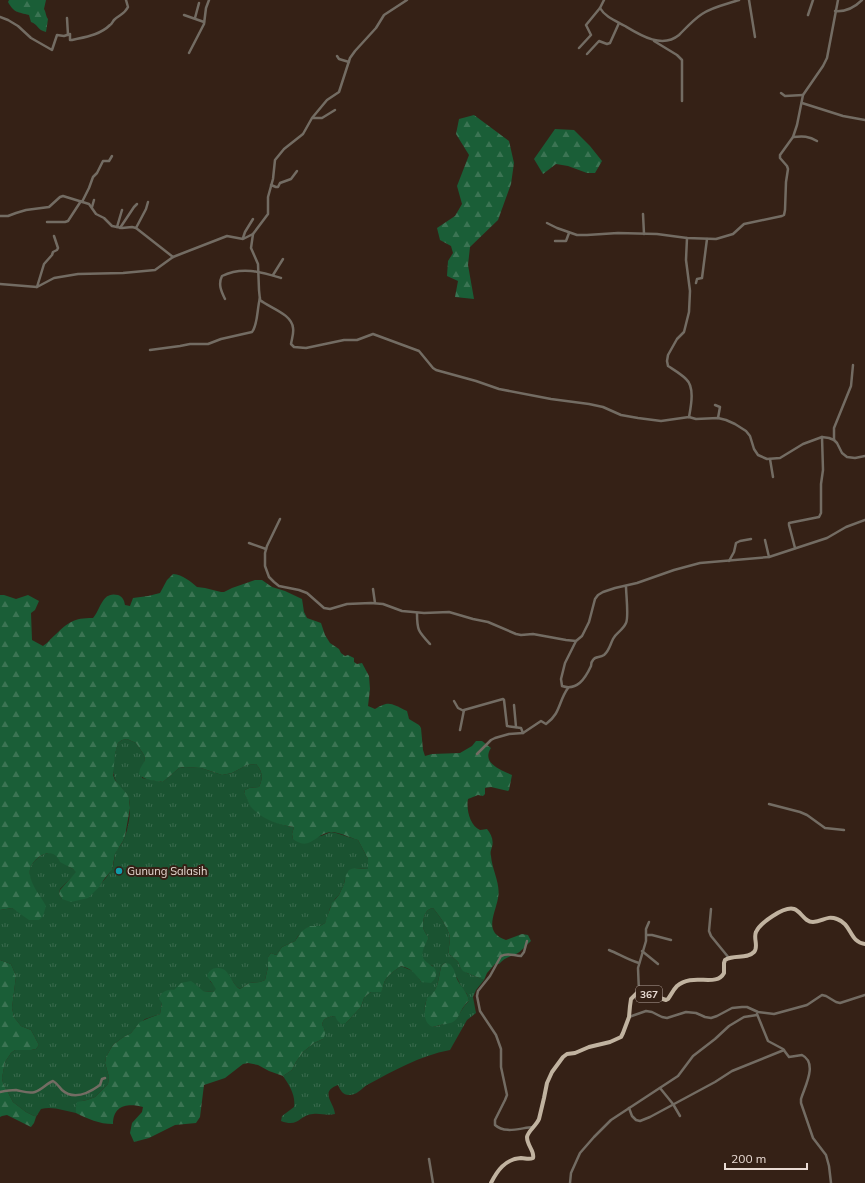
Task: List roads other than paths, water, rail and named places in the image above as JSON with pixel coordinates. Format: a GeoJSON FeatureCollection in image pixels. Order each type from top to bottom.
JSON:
{"type":"FeatureCollection","features":[{"type":"Feature","properties":{"kind":"main road"},"geometry":{"type":"LineString","coordinates":[[729,958],[732,956],[742,957],[754,952],[756,947],[755,934],[757,930],[776,914],[788,908],[795,909],[806,920],[811,922],[817,922],[828,918],[841,920],[849,928],[856,940],[859,943],[865,944]]}},
{"type":"Feature","properties":{"kind":"main road","name":"367"},"geometry":{"type":"LineString","coordinates":[[490,1183],[497,1171],[505,1163],[519,1158],[530,1160],[533,1158],[534,1153],[528,1145],[527,1138],[539,1118],[547,1083],[552,1072],[563,1057],[567,1054],[618,1039],[623,1033],[629,1017],[631,999],[639,992],[667,1000],[678,986],[686,981],[696,979],[712,981],[721,978],[725,972],[724,962],[729,958]]}},
{"type":"Feature","properties":{"kind":"street"},"geometry":{"type":"LineString","coordinates":[[67,18],[68,35],[70,34],[70,40],[93,35],[102,32],[114,20],[124,13],[128,7],[126,0]]}},
{"type":"Feature","properties":{"kind":"street"},"geometry":{"type":"LineString","coordinates":[[189,53],[204,22],[209,0]]}},
{"type":"Feature","properties":{"kind":"street"},"geometry":{"type":"LineString","coordinates":[[0,284],[37,287],[54,278],[78,274],[123,273],[155,270],[173,257],[227,236],[243,239],[253,234],[268,214],[268,197],[276,160],[284,149],[303,134],[312,118],[328,100],[339,92],[349,62],[355,51],[376,28],[384,15],[407,0]]}},
{"type":"Feature","properties":{"kind":"street"},"geometry":{"type":"LineString","coordinates":[[579,48],[591,35],[586,25],[600,8],[604,0]]}},
{"type":"Feature","properties":{"kind":"street"},"geometry":{"type":"LineString","coordinates":[[654,41],[676,37],[701,14],[739,0]]}},
{"type":"Feature","properties":{"kind":"street"},"geometry":{"type":"LineString","coordinates":[[749,0],[755,37]]}},
{"type":"Feature","properties":{"kind":"street"},"geometry":{"type":"LineString","coordinates":[[808,15],[813,0]]}},
{"type":"Feature","properties":{"kind":"street"},"geometry":{"type":"LineString","coordinates":[[547,223],[570,233],[587,235],[618,233],[658,234],[687,238],[716,239],[726,237],[737,232],[744,224],[784,215],[788,169],[780,156],[793,137],[803,95],[827,58],[838,0]]}},
{"type":"Feature","properties":{"kind":"street"},"geometry":{"type":"LineString","coordinates":[[835,11],[846,10],[856,6],[862,0]]}},
{"type":"Feature","properties":{"kind":"street"},"geometry":{"type":"LineString","coordinates":[[195,18],[199,3]]}},
{"type":"Feature","properties":{"kind":"street"},"geometry":{"type":"LineString","coordinates":[[600,8],[607,16],[677,55],[682,61],[682,101]]}},
{"type":"Feature","properties":{"kind":"street"},"geometry":{"type":"LineString","coordinates":[[184,15],[204,22]]}},
{"type":"Feature","properties":{"kind":"street"},"geometry":{"type":"LineString","coordinates":[[0,17],[18,26],[31,38],[51,49],[57,35],[68,35]]}},
{"type":"Feature","properties":{"kind":"street"},"geometry":{"type":"LineString","coordinates":[[587,54],[599,41],[607,44],[609,43],[619,23]]}},
{"type":"Feature","properties":{"kind":"street"},"geometry":{"type":"LineString","coordinates":[[337,56],[340,59],[349,62]]}},
{"type":"Feature","properties":{"kind":"street"},"geometry":{"type":"LineString","coordinates":[[781,93],[785,96],[803,95]]}},
{"type":"Feature","properties":{"kind":"street"},"geometry":{"type":"LineString","coordinates":[[802,103],[843,116],[865,120]]}},
{"type":"Feature","properties":{"kind":"street"},"geometry":{"type":"LineString","coordinates":[[312,118],[322,118],[335,110]]}},
{"type":"Feature","properties":{"kind":"street"},"geometry":{"type":"LineString","coordinates":[[793,137],[808,137],[817,141]]}},
{"type":"Feature","properties":{"kind":"street"},"geometry":{"type":"LineString","coordinates":[[47,222],[68,221],[82,201],[93,177],[97,173],[103,161],[109,161],[112,156]]}},
{"type":"Feature","properties":{"kind":"street"},"geometry":{"type":"LineString","coordinates":[[271,185],[278,187],[280,183],[290,180],[297,171]]}},
{"type":"Feature","properties":{"kind":"street"},"geometry":{"type":"LineString","coordinates":[[0,216],[8,216],[16,212],[49,207],[62,196],[88,204],[96,214],[104,218],[112,226],[119,228],[136,228],[173,257]]}},
{"type":"Feature","properties":{"kind":"street"},"geometry":{"type":"LineString","coordinates":[[92,208],[94,200]]}},
{"type":"Feature","properties":{"kind":"street"},"geometry":{"type":"LineString","coordinates":[[136,228],[148,202]]}},
{"type":"Feature","properties":{"kind":"street"},"geometry":{"type":"LineString","coordinates":[[119,228],[137,204]]}},
{"type":"Feature","properties":{"kind":"street"},"geometry":{"type":"LineString","coordinates":[[119,228],[122,210]]}},
{"type":"Feature","properties":{"kind":"street"},"geometry":{"type":"LineString","coordinates":[[643,214],[644,234]]}},
{"type":"Feature","properties":{"kind":"street"},"geometry":{"type":"LineString","coordinates":[[243,239],[245,232],[253,219]]}},
{"type":"Feature","properties":{"kind":"street"},"geometry":{"type":"LineString","coordinates":[[555,241],[567,240],[570,233]]}},
{"type":"Feature","properties":{"kind":"street"},"geometry":{"type":"LineString","coordinates":[[150,350],[190,344],[208,344],[221,339],[252,332],[255,328],[257,306],[260,298],[258,262],[251,248],[253,234]]}},
{"type":"Feature","properties":{"kind":"street"},"geometry":{"type":"LineString","coordinates":[[37,287],[44,264],[58,248],[54,236]]}},
{"type":"Feature","properties":{"kind":"street"},"geometry":{"type":"LineString","coordinates":[[687,238],[686,260],[690,287],[689,312],[684,332],[675,343],[668,355],[667,361],[668,366],[686,378],[689,382],[691,393],[689,417]]}},
{"type":"Feature","properties":{"kind":"street"},"geometry":{"type":"LineString","coordinates":[[696,283],[697,279],[702,278],[707,239]]}},
{"type":"Feature","properties":{"kind":"street"},"geometry":{"type":"LineString","coordinates":[[273,275],[283,259]]}},
{"type":"Feature","properties":{"kind":"street"},"geometry":{"type":"LineString","coordinates":[[225,299],[220,289],[220,282],[222,276],[227,273],[243,270],[259,272],[281,278]]}},
{"type":"Feature","properties":{"kind":"street"},"geometry":{"type":"LineString","coordinates":[[260,298],[262,302],[281,312],[291,322],[293,329],[291,344],[294,347],[306,348],[344,340],[357,340],[373,334],[419,351],[433,368],[499,389],[555,400],[589,404],[603,407],[622,415],[646,420],[661,421],[689,417],[701,419],[718,418],[731,422],[743,428],[748,433],[754,449],[761,457],[770,459],[780,458],[803,444],[822,437],[829,438],[837,442],[845,456],[855,458],[865,456]]}},
{"type":"Feature","properties":{"kind":"street"},"geometry":{"type":"LineString","coordinates":[[834,440],[834,428],[851,386],[853,364]]}},
{"type":"Feature","properties":{"kind":"street"},"geometry":{"type":"LineString","coordinates":[[715,405],[720,407],[718,418]]}},
{"type":"Feature","properties":{"kind":"street"},"geometry":{"type":"LineString","coordinates":[[795,548],[789,525],[790,523],[819,517],[821,513],[821,486],[823,470],[822,437]]}},
{"type":"Feature","properties":{"kind":"street"},"geometry":{"type":"LineString","coordinates":[[770,459],[773,478]]}},
{"type":"Feature","properties":{"kind":"street"},"geometry":{"type":"LineString","coordinates":[[280,519],[266,549],[264,563],[266,570],[272,580],[279,586],[306,593],[326,609],[347,604],[374,603],[398,610],[417,613],[449,612],[488,622],[518,635],[533,634],[576,641]]}},
{"type":"Feature","properties":{"kind":"street"},"geometry":{"type":"LineString","coordinates":[[626,586],[626,624],[613,638],[606,653],[593,660],[582,681],[575,686],[568,688],[561,686],[565,663],[576,641],[582,636],[589,622],[593,603],[596,597],[606,591],[693,565],[769,557],[827,538],[846,527],[865,520]]}},
{"type":"Feature","properties":{"kind":"street"},"geometry":{"type":"LineString","coordinates":[[729,561],[738,541],[751,539]]}},
{"type":"Feature","properties":{"kind":"street"},"geometry":{"type":"LineString","coordinates":[[765,540],[769,557]]}},
{"type":"Feature","properties":{"kind":"street"},"geometry":{"type":"LineString","coordinates":[[249,543],[266,549]]}},
{"type":"Feature","properties":{"kind":"street"},"geometry":{"type":"LineString","coordinates":[[373,589],[374,603]]}},
{"type":"Feature","properties":{"kind":"street"},"geometry":{"type":"LineString","coordinates":[[417,613],[417,625],[419,630],[430,644]]}},
{"type":"Feature","properties":{"kind":"street"},"geometry":{"type":"LineString","coordinates":[[477,754],[495,738],[509,734],[523,733],[542,721],[546,724],[556,714],[562,698],[568,688]]}},
{"type":"Feature","properties":{"kind":"street"},"geometry":{"type":"LineString","coordinates":[[454,701],[458,708],[464,711],[503,699],[507,726],[521,728],[523,733]]}},
{"type":"Feature","properties":{"kind":"street"},"geometry":{"type":"LineString","coordinates":[[514,705],[516,727]]}},
{"type":"Feature","properties":{"kind":"street"},"geometry":{"type":"LineString","coordinates":[[460,730],[464,711]]}},
{"type":"Feature","properties":{"kind":"street"},"geometry":{"type":"LineString","coordinates":[[769,804],[800,812],[807,815],[825,828],[844,830]]}},
{"type":"Feature","properties":{"kind":"street"},"geometry":{"type":"LineString","coordinates":[[711,909],[709,931],[711,936],[729,958]]}},
{"type":"Feature","properties":{"kind":"street"},"geometry":{"type":"LineString","coordinates":[[639,992],[637,972],[647,935],[646,929],[649,922]]}},
{"type":"Feature","properties":{"kind":"street"},"geometry":{"type":"LineString","coordinates":[[647,935],[671,940]]}},
{"type":"Feature","properties":{"kind":"street"},"geometry":{"type":"LineString","coordinates":[[527,942],[521,956],[508,954],[501,956],[490,976],[478,991],[477,999],[480,1010],[496,1035],[501,1049],[501,1067],[506,1095],[495,1120],[495,1125],[502,1129],[512,1130],[535,1126]]}},
{"type":"Feature","properties":{"kind":"street"},"geometry":{"type":"LineString","coordinates":[[609,950],[629,960],[639,963]]}},
{"type":"Feature","properties":{"kind":"street"},"geometry":{"type":"LineString","coordinates":[[642,952],[658,964]]}},
{"type":"Feature","properties":{"kind":"street"},"geometry":{"type":"LineString","coordinates":[[570,1183],[575,1163],[585,1148],[611,1120],[678,1076],[693,1056],[729,1026],[744,1017],[757,1014],[781,1012],[806,1005],[823,995],[840,1003],[865,996]]}},
{"type":"Feature","properties":{"kind":"street"},"geometry":{"type":"LineString","coordinates":[[629,1017],[646,1011],[652,1012],[664,1018],[686,1012],[693,1012],[711,1018],[732,1008],[742,1007],[747,1007],[757,1014],[768,1041],[784,1050],[789,1057],[802,1055],[809,1063],[810,1072],[801,1103],[813,1138],[826,1155],[831,1183]]}},
{"type":"Feature","properties":{"kind":"street"},"geometry":{"type":"LineString","coordinates":[[629,1108],[634,1119],[638,1121],[650,1117],[715,1082],[732,1071],[784,1050]]}},
{"type":"Feature","properties":{"kind":"street"},"geometry":{"type":"LineString","coordinates":[[0,1092],[17,1090],[30,1093],[36,1092],[44,1088],[50,1081],[53,1081],[66,1094],[71,1096],[81,1095],[88,1093],[100,1085],[102,1079],[104,1078]]}},
{"type":"Feature","properties":{"kind":"street"},"geometry":{"type":"LineString","coordinates":[[660,1088],[673,1104],[680,1116]]}},
{"type":"Feature","properties":{"kind":"street"},"geometry":{"type":"LineString","coordinates":[[429,1159],[433,1183]]}},
{"type":"Feature","properties":{"kind":"place","name":"Gunung Salasih"},"geometry":{"type":"Point","coordinates":[119,871]}}]}
